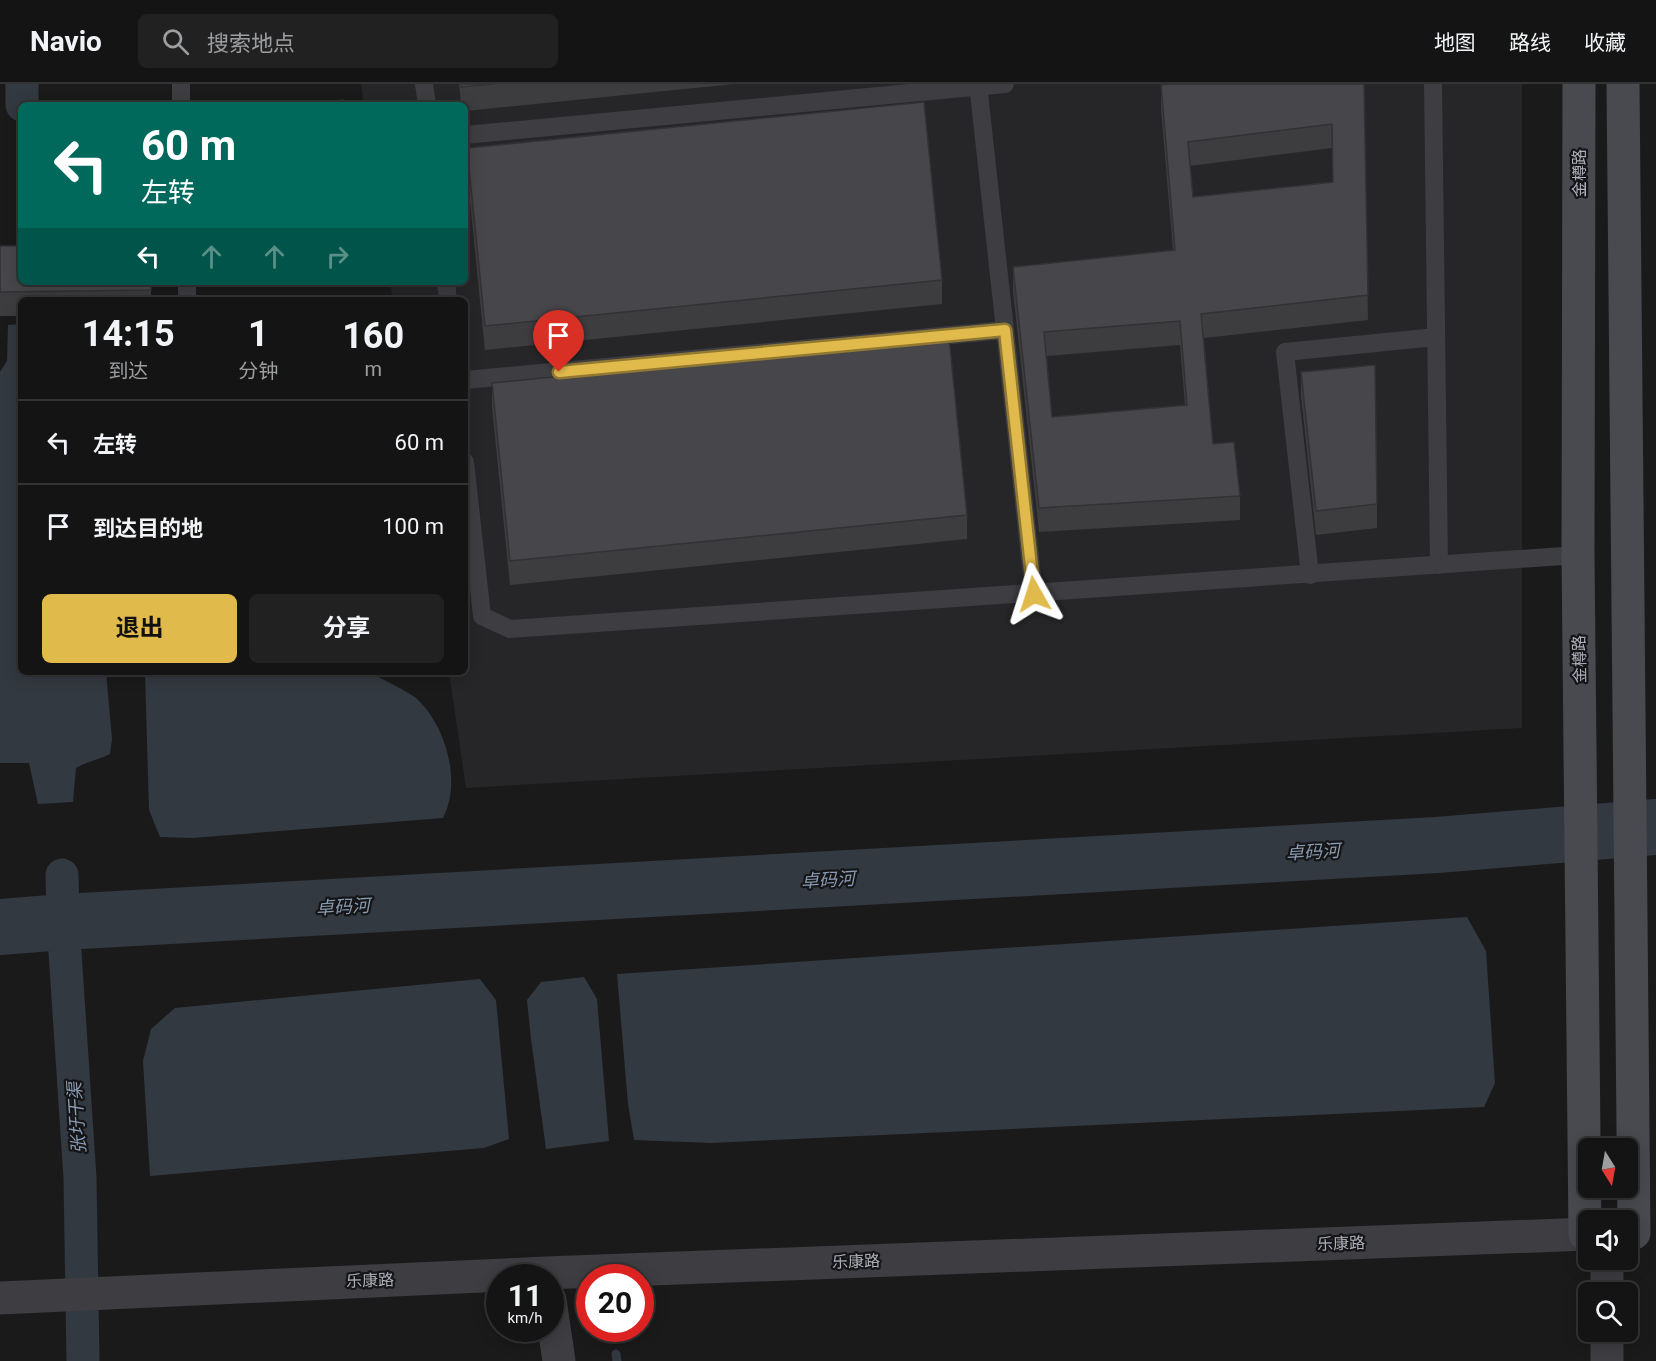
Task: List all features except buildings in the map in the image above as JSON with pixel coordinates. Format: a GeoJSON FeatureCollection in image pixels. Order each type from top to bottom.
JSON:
{"type":"FeatureCollection","features":[{"type":"Feature","properties":{"kind":"main road","name":"金樽路"},"geometry":{"type":"LineString","coordinates":[[1579,84],[1578,555],[1587,1210]]}},
{"type":"Feature","properties":{"kind":"main road"},"geometry":{"type":"LineString","coordinates":[[1623,84],[1632,944],[1639,1232]]}},
{"type":"Feature","properties":{"kind":"street","name":"乐康路"},"geometry":{"type":"LineString","coordinates":[[564,1283],[1578,1234]]}},
{"type":"Feature","properties":{"kind":"street","name":"乐康路"},"geometry":{"type":"LineString","coordinates":[[13,1297],[123,1291],[486,1285]]}},
{"type":"Feature","properties":{"kind":"street"},"geometry":{"type":"LineString","coordinates":[[557,1342],[560,1361]]}},
{"type":"Feature","properties":{"kind":"street"},"geometry":{"type":"LineString","coordinates":[[1607,1342],[1607,1361]]}},
{"type":"Feature","properties":{"kind":"lane"},"geometry":{"type":"LineString","coordinates":[[181,84],[181,102]]}},
{"type":"Feature","properties":{"kind":"lane"},"geometry":{"type":"LineString","coordinates":[[424,84],[427,102]]}},
{"type":"Feature","properties":{"kind":"lane"},"geometry":{"type":"LineString","coordinates":[[468,135],[1005,84]]}},
{"type":"Feature","properties":{"kind":"lane"},"geometry":{"type":"LineString","coordinates":[[1433,84],[1439,565]]}},
{"type":"Feature","properties":{"kind":"lane"},"geometry":{"type":"LineString","coordinates":[[978,85],[1034,594]]}},
{"type":"Feature","properties":{"kind":"lane"},"geometry":{"type":"LineString","coordinates":[[468,380],[1005,330]]}},
{"type":"Feature","properties":{"kind":"lane"},"geometry":{"type":"LineString","coordinates":[[1310,575],[1285,352],[1436,337]]}},
{"type":"Feature","properties":{"kind":"lane"},"geometry":{"type":"LineString","coordinates":[[468,489],[482,616],[510,629],[1578,555]]}},
{"type":"Feature","properties":{"kind":"shaded area"},"geometry":{"type":"Polygon","coordinates":[[[361,84],[1522,84],[1522,728],[466,788],[449,675],[468,675],[468,297],[392,297],[390,285],[468,285],[468,102],[364,102],[361,84]]]}},
{"type":"Feature","properties":{"kind":"shaded area"},"geometry":{"type":"Polygon","coordinates":[[[18,324],[18,675],[106,675],[112,739],[110,754],[76,768],[73,802],[38,804],[29,763],[0,763],[0,372],[7,361],[8,325],[18,324]]]}},
{"type":"Feature","properties":{"kind":"shaded area"},"geometry":{"type":"Polygon","coordinates":[[[145,675],[377,675],[417,699],[427,710],[443,739],[451,772],[449,804],[443,818],[192,838],[160,837],[149,810],[145,675]]]}},
{"type":"Feature","properties":{"kind":"shaded area"},"geometry":{"type":"Polygon","coordinates":[[[1467,917],[1486,951],[1495,1083],[1484,1107],[711,1143],[634,1140],[628,1104],[617,974],[1467,917]]]}},
{"type":"Feature","properties":{"kind":"shaded area"},"geometry":{"type":"Polygon","coordinates":[[[584,977],[597,999],[609,1141],[546,1149],[527,1000],[541,982],[584,977]]]}},
{"type":"Feature","properties":{"kind":"shaded area"},"geometry":{"type":"Polygon","coordinates":[[[480,979],[496,1000],[509,1139],[484,1148],[150,1176],[143,1061],[151,1029],[175,1008],[480,979]]]}},
{"type":"Feature","properties":{"kind":"waterway","name":"张圩干渠"},"geometry":{"type":"LineString","coordinates":[[22,84],[22,102]]}},
{"type":"Feature","properties":{"kind":"waterway","name":"卓码河"},"geometry":{"type":"LineString","coordinates":[[0,927],[1437,845],[1656,827]]}},
{"type":"Feature","properties":{"kind":"waterway","name":"张圩干渠"},"geometry":{"type":"LineString","coordinates":[[62,875],[80,1178],[83,1361]]}},
{"type":"Feature","properties":{"kind":"waterway"},"geometry":{"type":"LineString","coordinates":[[616,1354],[617,1361]]}},
{"type":"Feature","properties":{"kind":"route"},"geometry":{"type":"LineString","coordinates":[[559,372],[1005,330],[1034,594]]}}]}
